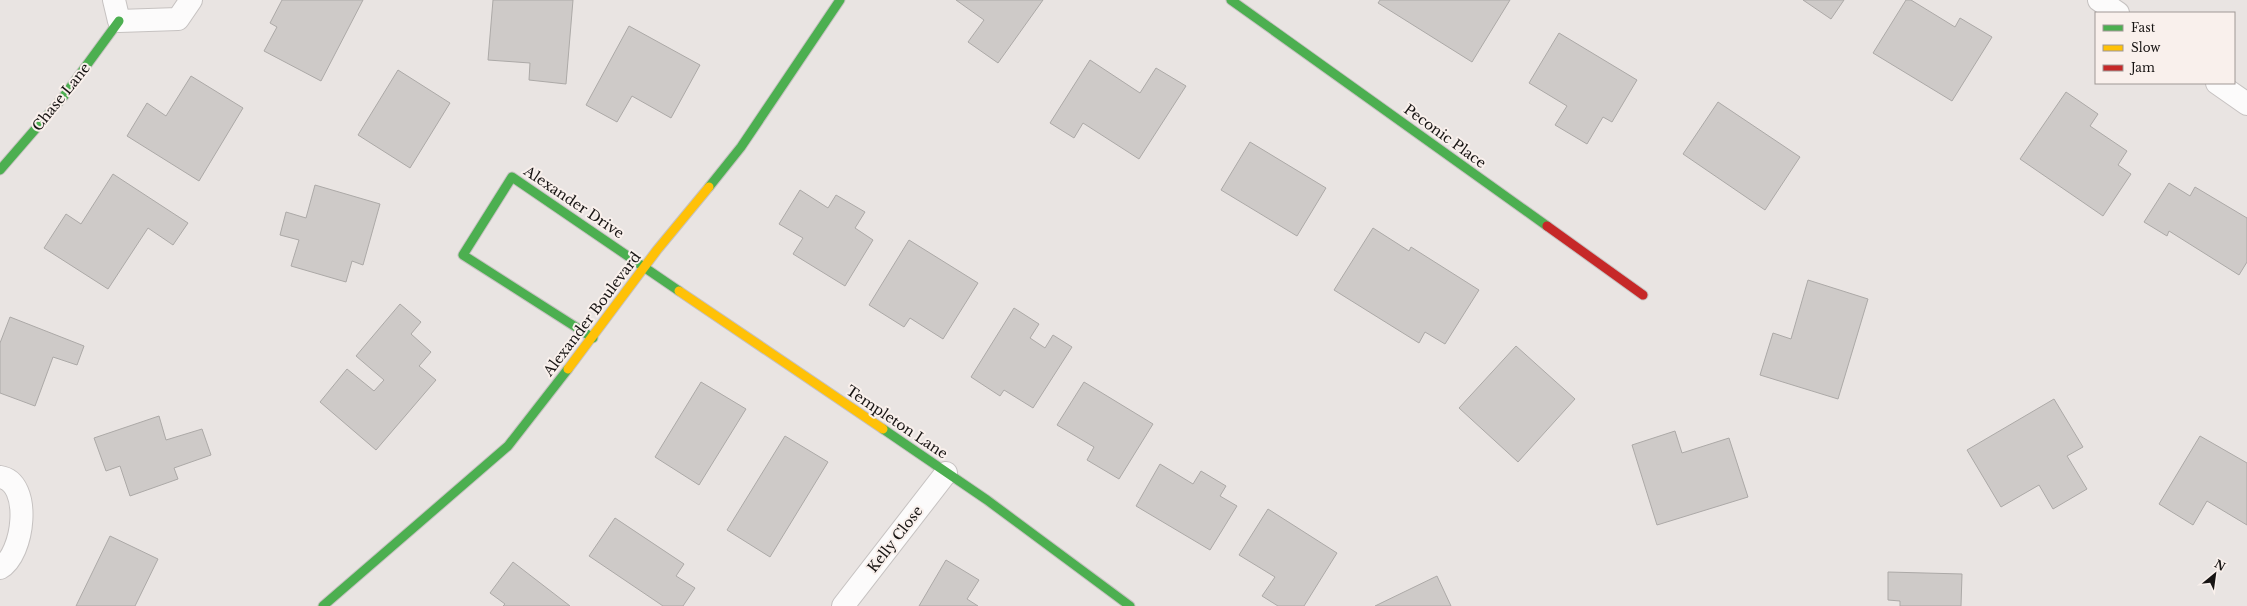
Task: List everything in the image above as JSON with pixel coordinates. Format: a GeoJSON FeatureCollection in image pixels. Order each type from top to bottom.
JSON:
{"type":"FeatureCollection","features":[{"type":"Feature","properties":{"kind":"street"},"geometry":{"type":"LineString","coordinates":[[114,0],[119,21],[178,19],[191,0]]}},
{"type":"Feature","properties":{"kind":"street","name":"Alexander Boulevard"},"geometry":{"type":"LineString","coordinates":[[323,606],[508,446],[593,338],[644,267],[741,147],[840,0]]}},
{"type":"Feature","properties":{"kind":"street","name":"Peconic Place"},"geometry":{"type":"LineString","coordinates":[[1231,0],[1643,295]]}},
{"type":"Feature","properties":{"kind":"street"},"geometry":{"type":"LineString","coordinates":[[2099,0],[2117,12]]}},
{"type":"Feature","properties":{"kind":"street","name":"Chase Lane"},"geometry":{"type":"LineString","coordinates":[[0,170],[64,96],[119,21]]}},
{"type":"Feature","properties":{"kind":"street"},"geometry":{"type":"LineString","coordinates":[[2218,84],[2247,104]]}},
{"type":"Feature","properties":{"kind":"street","name":"Alexander Drive"},"geometry":{"type":"LineString","coordinates":[[593,338],[463,255],[512,177],[644,267]]}},
{"type":"Feature","properties":{"kind":"street","name":"Templeton Lane"},"geometry":{"type":"LineString","coordinates":[[644,267],[988,500],[1130,606]]}},
{"type":"Feature","properties":{"kind":"street","name":"Kelly Close"},"geometry":{"type":"LineString","coordinates":[[843,606],[946,473]]}},
{"type":"Feature","properties":{"kind":"street"},"geometry":{"type":"LineString","coordinates":[[0,477],[4,478],[16,488],[21,501],[21,522],[17,547],[11,559],[0,568]]}},
{"type":"Feature","properties":{"kind":"building"},"geometry":{"type":"Polygon","coordinates":[[[282,0],[363,0],[321,81],[264,51],[277,27],[270,23],[282,0]]]}},
{"type":"Feature","properties":{"kind":"building"},"geometry":{"type":"Polygon","coordinates":[[[493,0],[573,0],[566,84],[529,80],[530,63],[488,60],[493,0]]]}},
{"type":"Feature","properties":{"kind":"building"},"geometry":{"type":"Polygon","coordinates":[[[956,0],[1043,0],[998,63],[968,42],[984,20],[956,0]]]}},
{"type":"Feature","properties":{"kind":"building"},"geometry":{"type":"Polygon","coordinates":[[[1380,0],[1510,0],[1472,62],[1378,3],[1380,0]]]}},
{"type":"Feature","properties":{"kind":"building"},"geometry":{"type":"Polygon","coordinates":[[[1803,0],[1844,0],[1831,19],[1803,0]]]}},
{"type":"Feature","properties":{"kind":"building"},"geometry":{"type":"Polygon","coordinates":[[[1906,0],[1911,0],[1955,27],[1960,18],[1992,37],[1952,101],[1873,53],[1906,0]]]}},
{"type":"Feature","properties":{"kind":"building"},"geometry":{"type":"Polygon","coordinates":[[[629,26],[700,65],[671,118],[632,96],[617,122],[586,105],[629,26]]]}},
{"type":"Feature","properties":{"kind":"building"},"geometry":{"type":"Polygon","coordinates":[[[1559,33],[1637,80],[1612,122],[1603,117],[1587,144],[1555,125],[1567,106],[1529,83],[1559,33]]]}},
{"type":"Feature","properties":{"kind":"building"},"geometry":{"type":"Polygon","coordinates":[[[1090,60],[1140,93],[1156,68],[1186,86],[1139,159],[1083,123],[1074,138],[1050,123],[1090,60]]]}},
{"type":"Feature","properties":{"kind":"building"},"geometry":{"type":"Polygon","coordinates":[[[398,70],[450,103],[410,168],[358,135],[398,70]]]}},
{"type":"Feature","properties":{"kind":"building"},"geometry":{"type":"Polygon","coordinates":[[[191,76],[243,108],[199,181],[127,136],[147,103],[166,116],[191,76]]]}},
{"type":"Feature","properties":{"kind":"building"},"geometry":{"type":"Polygon","coordinates":[[[2066,92],[2098,114],[2090,126],[2127,151],[2118,165],[2131,174],[2103,216],[2020,159],[2066,92]]]}},
{"type":"Feature","properties":{"kind":"building"},"geometry":{"type":"Polygon","coordinates":[[[1718,102],[1800,157],[1765,210],[1683,154],[1718,102]]]}},
{"type":"Feature","properties":{"kind":"building"},"geometry":{"type":"Polygon","coordinates":[[[1250,142],[1326,188],[1297,236],[1221,190],[1250,142]]]}},
{"type":"Feature","properties":{"kind":"building"},"geometry":{"type":"Polygon","coordinates":[[[113,174],[188,223],[173,245],[148,228],[108,289],[44,248],[66,214],[81,224],[113,174]]]}},
{"type":"Feature","properties":{"kind":"building"},"geometry":{"type":"Polygon","coordinates":[[[2169,183],[2190,196],[2195,187],[2247,218],[2247,262],[2239,275],[2169,231],[2167,236],[2144,222],[2169,183]]]}},
{"type":"Feature","properties":{"kind":"building"},"geometry":{"type":"Polygon","coordinates":[[[315,185],[380,204],[363,265],[352,261],[346,282],[291,266],[299,240],[280,235],[286,212],[306,218],[315,185]]]}},
{"type":"Feature","properties":{"kind":"building"},"geometry":{"type":"Polygon","coordinates":[[[800,190],[828,208],[836,195],[865,212],[855,228],[873,240],[845,286],[793,254],[803,238],[779,224],[800,190]]]}},
{"type":"Feature","properties":{"kind":"building"},"geometry":{"type":"Polygon","coordinates":[[[1373,228],[1409,251],[1411,247],[1479,290],[1445,344],[1425,332],[1419,343],[1334,290],[1373,228]]]}},
{"type":"Feature","properties":{"kind":"building"},"geometry":{"type":"Polygon","coordinates":[[[909,240],[978,283],[943,339],[910,318],[904,327],[869,305],[909,240]]]}},
{"type":"Feature","properties":{"kind":"building"},"geometry":{"type":"Polygon","coordinates":[[[1808,280],[1868,299],[1838,399],[1760,375],[1773,333],[1791,339],[1808,280]]]}},
{"type":"Feature","properties":{"kind":"building"},"geometry":{"type":"Polygon","coordinates":[[[400,304],[421,322],[411,334],[431,352],[419,366],[436,380],[376,450],[320,402],[347,369],[374,391],[384,380],[356,356],[400,304]]]}},
{"type":"Feature","properties":{"kind":"building"},"geometry":{"type":"Polygon","coordinates":[[[1014,308],[1039,324],[1030,338],[1045,348],[1053,335],[1072,347],[1033,408],[1004,390],[1000,396],[971,377],[1014,308]]]}},
{"type":"Feature","properties":{"kind":"building"},"geometry":{"type":"Polygon","coordinates":[[[10,317],[84,346],[77,365],[53,357],[35,406],[0,393],[0,343],[10,317]]]}},
{"type":"Feature","properties":{"kind":"building"},"geometry":{"type":"Polygon","coordinates":[[[1516,346],[1575,399],[1518,462],[1459,408],[1516,346]]]}},
{"type":"Feature","properties":{"kind":"building"},"geometry":{"type":"Polygon","coordinates":[[[701,382],[746,409],[699,485],[655,457],[701,382]]]}},
{"type":"Feature","properties":{"kind":"building"},"geometry":{"type":"Polygon","coordinates":[[[1084,382],[1153,424],[1119,479],[1087,460],[1094,447],[1057,425],[1084,382]]]}},
{"type":"Feature","properties":{"kind":"building"},"geometry":{"type":"Polygon","coordinates":[[[2054,399],[2083,447],[2067,456],[2087,489],[2053,509],[2039,485],[2001,507],[1967,450],[2054,399]]]}},
{"type":"Feature","properties":{"kind":"building"},"geometry":{"type":"Polygon","coordinates":[[[159,416],[166,440],[202,429],[211,455],[174,468],[178,479],[130,496],[120,466],[106,471],[94,438],[159,416]]]}},
{"type":"Feature","properties":{"kind":"building"},"geometry":{"type":"Polygon","coordinates":[[[1675,431],[1682,453],[1729,438],[1748,497],[1657,525],[1632,445],[1675,431]]]}},
{"type":"Feature","properties":{"kind":"building"},"geometry":{"type":"Polygon","coordinates":[[[785,436],[828,462],[770,557],[727,530],[785,436]]]}},
{"type":"Feature","properties":{"kind":"building"},"geometry":{"type":"Polygon","coordinates":[[[2200,436],[2247,463],[2247,525],[2207,501],[2193,525],[2159,504],[2200,436]]]}},
{"type":"Feature","properties":{"kind":"building"},"geometry":{"type":"Polygon","coordinates":[[[1160,464],[1193,484],[1201,471],[1226,486],[1220,496],[1237,506],[1210,550],[1136,506],[1160,464]]]}},
{"type":"Feature","properties":{"kind":"building"},"geometry":{"type":"Polygon","coordinates":[[[1268,509],[1337,553],[1304,606],[1278,606],[1262,596],[1275,577],[1239,555],[1268,509]]]}},
{"type":"Feature","properties":{"kind":"building"},"geometry":{"type":"Polygon","coordinates":[[[615,518],[684,564],[676,576],[695,588],[683,606],[663,606],[589,556],[615,518]]]}},
{"type":"Feature","properties":{"kind":"building"},"geometry":{"type":"Polygon","coordinates":[[[110,536],[158,559],[135,606],[76,606],[110,536]]]}},
{"type":"Feature","properties":{"kind":"building"},"geometry":{"type":"Polygon","coordinates":[[[946,560],[979,580],[967,599],[978,606],[919,606],[946,560]]]}},
{"type":"Feature","properties":{"kind":"building"},"geometry":{"type":"Polygon","coordinates":[[[513,562],[570,606],[503,606],[505,604],[490,593],[513,562]]]}},
{"type":"Feature","properties":{"kind":"building"},"geometry":{"type":"Polygon","coordinates":[[[1888,572],[1962,574],[1961,606],[1900,606],[1900,601],[1888,600],[1888,572]]]}},
{"type":"Feature","properties":{"kind":"building"},"geometry":{"type":"Polygon","coordinates":[[[1437,576],[1451,606],[1375,606],[1437,576]]]}},
{"type":"Feature","properties":{"kind":"traffic: fast"},"geometry":{"type":"LineString","coordinates":[[709,187],[741,147],[840,0]]}},
{"type":"Feature","properties":{"kind":"traffic: fast"},"geometry":{"type":"LineString","coordinates":[[1231,0],[1547,226]]}},
{"type":"Feature","properties":{"kind":"traffic: fast"},"geometry":{"type":"LineString","coordinates":[[0,170],[64,96],[119,21]]}},
{"type":"Feature","properties":{"kind":"traffic: fast"},"geometry":{"type":"LineString","coordinates":[[593,338],[463,255],[512,177],[679,291]]}},
{"type":"Feature","properties":{"kind":"traffic: fast"},"geometry":{"type":"LineString","coordinates":[[323,606],[508,446],[568,369]]}},
{"type":"Feature","properties":{"kind":"traffic: fast"},"geometry":{"type":"LineString","coordinates":[[883,429],[987,500],[1130,606]]}},
{"type":"Feature","properties":{"kind":"traffic: slow"},"geometry":{"type":"LineString","coordinates":[[568,369],[657,250],[709,187]]}},
{"type":"Feature","properties":{"kind":"traffic: slow"},"geometry":{"type":"LineString","coordinates":[[679,291],[883,429]]}},
{"type":"Feature","properties":{"kind":"traffic: jam"},"geometry":{"type":"LineString","coordinates":[[1547,226],[1643,295]]}}]}
